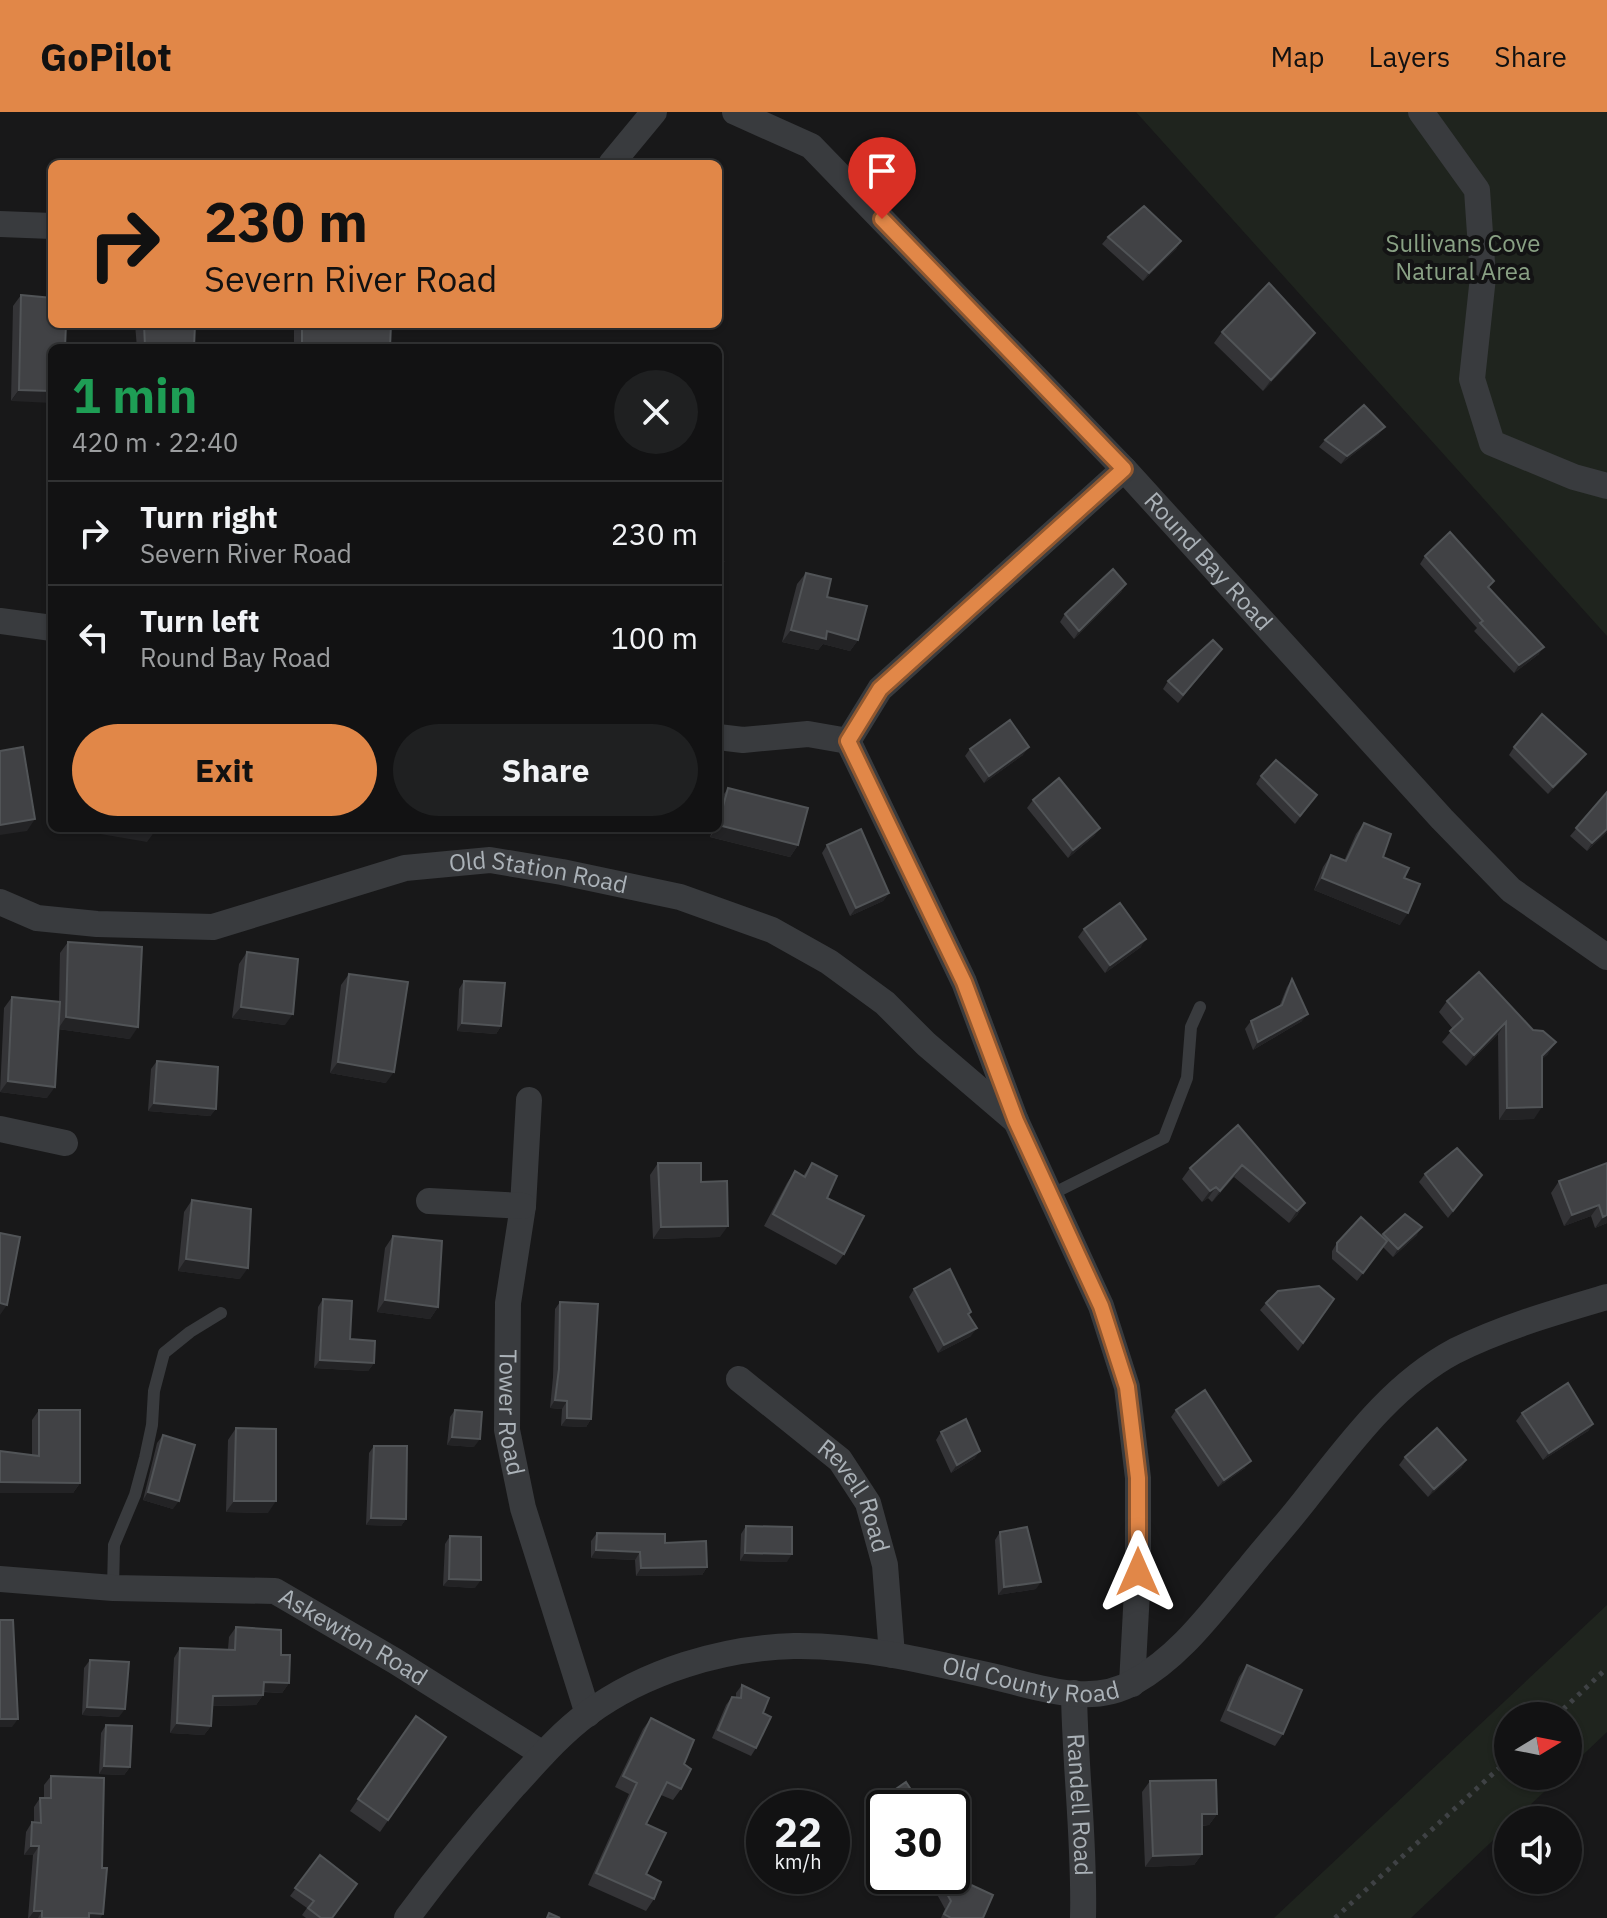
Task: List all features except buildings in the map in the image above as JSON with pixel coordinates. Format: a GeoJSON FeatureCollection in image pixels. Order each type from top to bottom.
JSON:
{"type":"FeatureCollection","features":[{"type":"Feature","properties":{"kind":"street"},"geometry":{"type":"LineString","coordinates":[[614,160],[654,112]]}},
{"type":"Feature","properties":{"kind":"street","name":"Round Bay Road"},"geometry":{"type":"LineString","coordinates":[[735,112],[811,146],[1124,469],[1442,819],[1511,890],[1607,957]]}},
{"type":"Feature","properties":{"kind":"street"},"geometry":{"type":"LineString","coordinates":[[1421,112],[1477,190],[1483,277],[1472,379],[1492,443],[1574,477],[1607,486]]}},
{"type":"Feature","properties":{"kind":"street"},"geometry":{"type":"LineString","coordinates":[[0,224],[48,226]]}},
{"type":"Feature","properties":{"kind":"street"},"geometry":{"type":"LineString","coordinates":[[848,741],[880,689],[1124,469]]}},
{"type":"Feature","properties":{"kind":"street"},"geometry":{"type":"LineString","coordinates":[[0,621],[48,627]]}},
{"type":"Feature","properties":{"kind":"street"},"geometry":{"type":"LineString","coordinates":[[722,737],[743,740],[808,734],[848,741]]}},
{"type":"Feature","properties":{"kind":"street"},"geometry":{"type":"LineString","coordinates":[[848,741],[964,982],[1016,1121],[1101,1306],[1127,1387],[1138,1478],[1138,1572],[1132,1684]]}},
{"type":"Feature","properties":{"kind":"street","name":"Old Station Road"},"geometry":{"type":"LineString","coordinates":[[0,902],[37,918],[97,924],[213,927],[405,868],[490,860],[636,887],[680,897],[772,930],[829,962],[885,1003],[926,1044],[1016,1121]]}},
{"type":"Feature","properties":{"kind":"street","name":"Tower Road"},"geometry":{"type":"LineString","coordinates":[[529,1100],[523,1206],[508,1303],[507,1430],[523,1508],[588,1714]]}},
{"type":"Feature","properties":{"kind":"street"},"geometry":{"type":"LineString","coordinates":[[0,1129],[65,1143]]}},
{"type":"Feature","properties":{"kind":"street"},"geometry":{"type":"LineString","coordinates":[[429,1201],[523,1206]]}},
{"type":"Feature","properties":{"kind":"street","name":"Old County Road"},"geometry":{"type":"LineString","coordinates":[[407,1918],[475,1829],[543,1754],[588,1714],[634,1687],[715,1656],[797,1646],[892,1655],[996,1677],[1031,1688],[1074,1693],[1111,1691],[1132,1684],[1180,1651],[1309,1496],[1351,1440],[1403,1387],[1452,1353],[1526,1321],[1607,1297]]}},
{"type":"Feature","properties":{"kind":"street","name":"Revell Road"},"geometry":{"type":"LineString","coordinates":[[739,1379],[840,1460],[868,1503],[885,1565],[892,1655]]}},
{"type":"Feature","properties":{"kind":"street","name":"Askewton Road"},"geometry":{"type":"LineString","coordinates":[[0,1579],[113,1588],[275,1591],[395,1661],[543,1754]]}},
{"type":"Feature","properties":{"kind":"street","name":"Randell Road"},"geometry":{"type":"LineString","coordinates":[[1074,1693],[1075,1765],[1084,1873],[1083,1918]]}},
{"type":"Feature","properties":{"kind":"lane"},"geometry":{"type":"LineString","coordinates":[[1050,1195],[1164,1138],[1187,1078],[1191,1027],[1200,1007]]}},
{"type":"Feature","properties":{"kind":"lane"},"geometry":{"type":"LineString","coordinates":[[113,1588],[114,1545],[135,1495],[145,1458],[152,1425],[154,1391],[164,1353],[221,1313]]}},
{"type":"Feature","properties":{"kind":"path"},"geometry":{"type":"LineString","coordinates":[[1571,1702],[1607,1668]]}},
{"type":"Feature","properties":{"kind":"path"},"geometry":{"type":"LineString","coordinates":[[1335,1918],[1494,1773]]}},
{"type":"Feature","properties":{"kind":"green space","name":"Sullivans Cove Natural Area"},"geometry":{"type":"Polygon","coordinates":[[[1136,112],[1607,112],[1607,636],[1136,112]]]}},
{"type":"Feature","properties":{"kind":"green space"},"geometry":{"type":"Polygon","coordinates":[[[1607,1605],[1607,1732],[1582,1756],[1582,1702],[1504,1702],[1607,1605]]]}},
{"type":"Feature","properties":{"kind":"green space"},"geometry":{"type":"Polygon","coordinates":[[[1494,1711],[1494,1790],[1546,1790],[1529,1806],[1494,1806],[1494,1839],[1411,1918],[1274,1918],[1494,1711]]]}},
{"type":"Feature","properties":{"kind":"route"},"geometry":{"type":"LineString","coordinates":[[882,219],[1124,469],[880,689],[848,741],[964,982],[1016,1121],[1101,1306],[1127,1387],[1138,1478],[1138,1572]]}}]}
